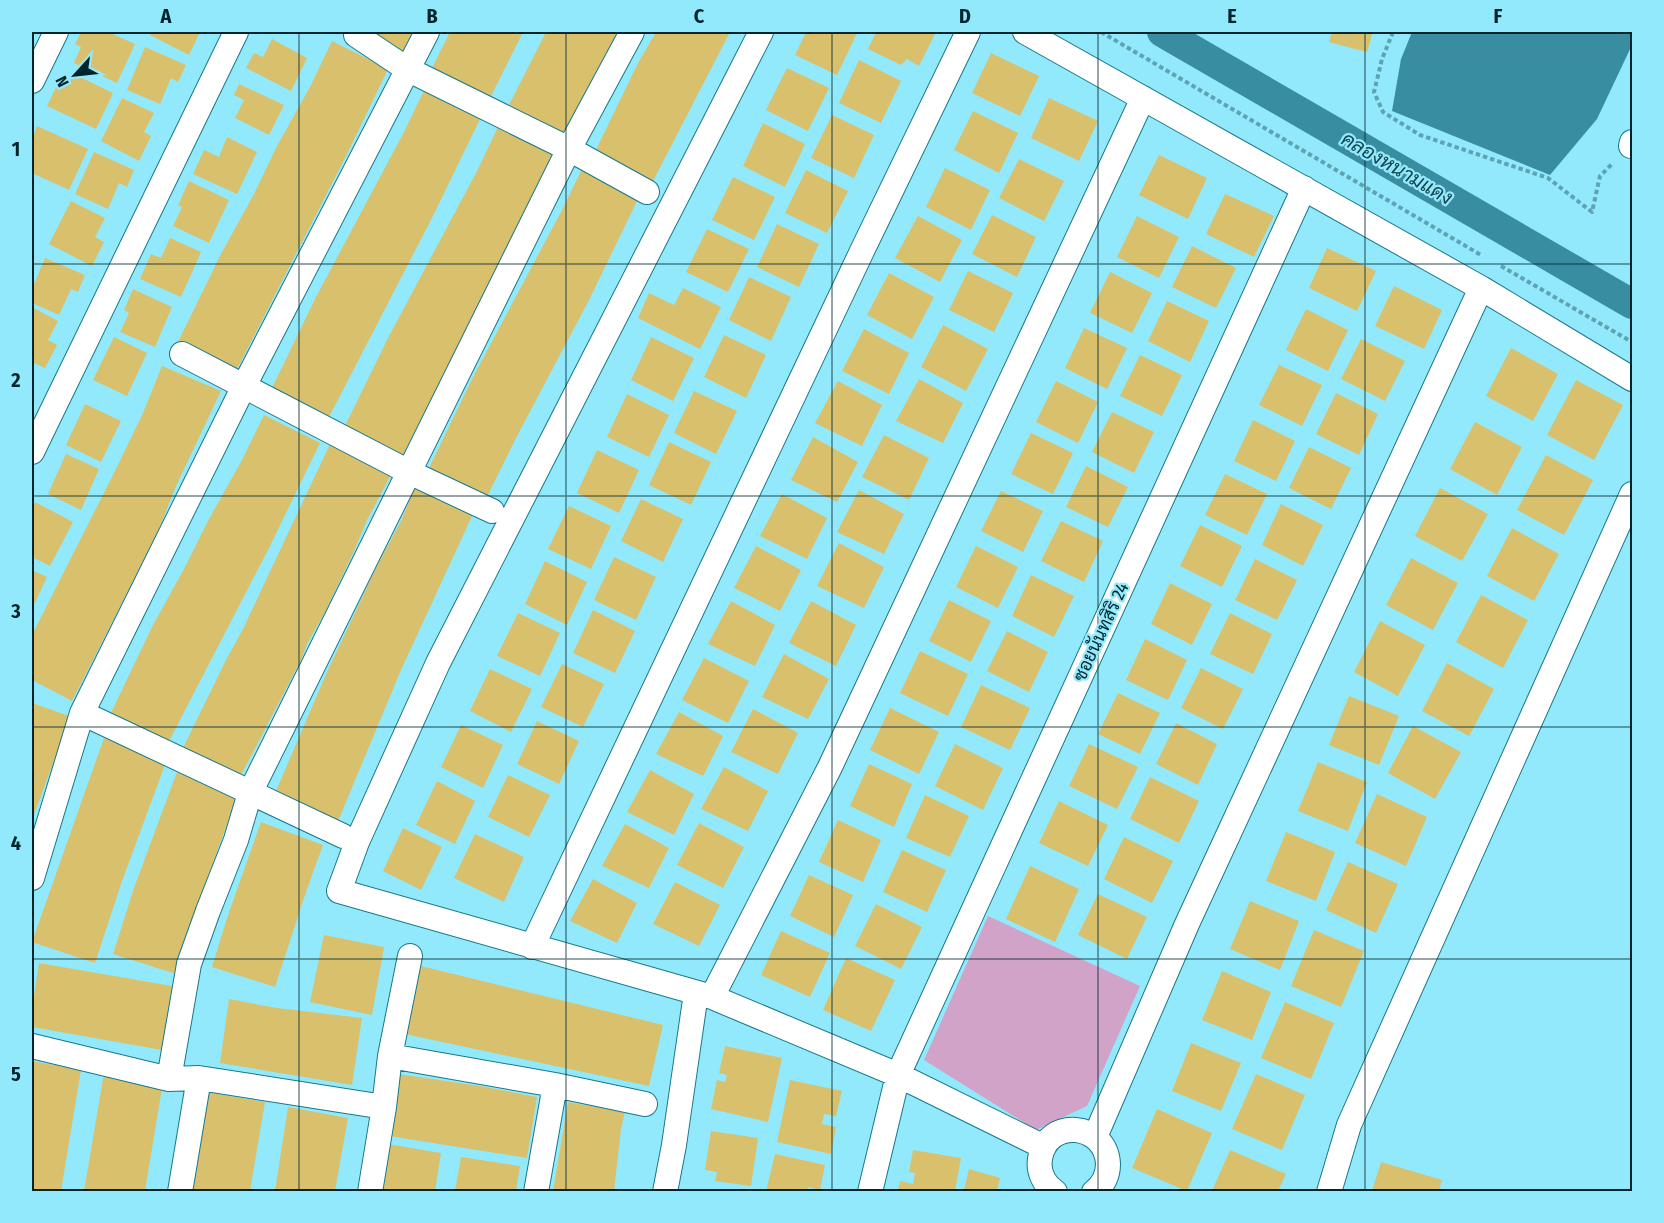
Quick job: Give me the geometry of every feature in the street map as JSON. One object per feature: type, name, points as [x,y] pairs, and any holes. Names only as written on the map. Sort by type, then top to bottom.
[{"type":"street","points":[[32,81],[56,32]]},
{"type":"street","points":[[32,452],[236,32]]},
{"type":"street","points":[[32,878],[82,713],[244,386],[427,32]]},
{"type":"street","points":[[169,1079],[189,964],[236,840],[250,793],[568,149],[632,32]]},
{"type":"street","points":[[761,32],[438,663],[357,842],[339,891],[704,995],[898,1075],[1044,1147]]},
{"type":"street","points":[[532,947],[968,32]]},
{"type":"street","points":[[1025,32],[1481,288],[1632,379]]},
{"type":"street","points":[[356,35],[407,69],[568,149],[647,192]]},
{"type":"street","points":[[665,1191],[704,995],[830,767],[1143,98]]},
{"type":"street","name":"ซอยนันทสิริ 24","points":[[870,1191],[898,1075],[1304,188]]},
{"type":"street","points":[[1095,1137],[1186,924],[1481,288]]},
{"type":"street","points":[[182,354],[409,472],[492,511]]},
{"type":"street","points":[[1329,1191],[1349,1125],[1632,494]]},
{"type":"street","points":[[82,713],[343,836]]},
{"type":"street","points":[[370,1191],[390,1056],[410,956]]},
{"type":"street","points":[[32,1046],[169,1079],[199,1078],[384,1107]]},
{"type":"street","points":[[390,1056],[555,1085],[645,1104]]},
{"type":"street","points":[[180,1191],[199,1078]]},
{"type":"street","points":[[536,1191],[555,1085]]},
{"type":"street","points":[[1055,1191],[1048,1187],[1043,1178],[1040,1167],[1041,1157],[1044,1147],[1052,1137],[1062,1131],[1073,1129],[1085,1131],[1103,1146],[1108,1157],[1108,1169],[1102,1189]]},
{"type":"path","points":[[1101,32],[1488,259]]},
{"type":"path","points":[[1393,32],[1382,59],[1374,92],[1383,112],[1420,135],[1548,178],[1592,212],[1600,176],[1632,144]]},
{"type":"path","points":[[1498,265],[1632,342]]},
{"type":"shaded area","points":[[988,916],[1140,986],[1087,1106],[1036,1130],[924,1060]]},
{"type":"water","points":[[1412,32],[1632,32],[1632,45],[1597,119],[1550,175],[1392,111],[1401,59]]},
{"type":"building","points":[[81,32],[108,32],[135,44],[117,83],[74,63],[81,47],[75,44]]},
{"type":"building","points":[[152,32],[200,32],[189,55],[150,35]]},
{"type":"building","points":[[359,32],[412,32],[402,53]]},
{"type":"building","points":[[450,32],[523,32],[489,100],[431,70]]},
{"type":"building","points":[[546,32],[620,32],[564,141],[506,111]]},
{"type":"building","points":[[656,32],[730,32],[651,185],[593,156],[638,63]]},
{"type":"building","points":[[806,32],[857,33],[837,75],[795,55]]},
{"type":"building","points":[[876,32],[936,32],[919,66],[907,59],[901,65],[868,49]]},
{"type":"building","points":[[1332,32],[1373,32],[1367,52],[1329,42]]},
{"type":"building","points":[[272,39],[307,58],[291,91],[246,68],[254,53],[263,57]]},
{"type":"building","points":[[332,41],[388,69],[235,373],[177,344],[222,252]]},
{"type":"building","points":[[145,47],[186,65],[178,82],[171,78],[160,104],[127,90]]},
{"type":"building","points":[[991,53],[1039,76],[1020,116],[972,93]]},
{"type":"building","points":[[859,60],[901,81],[881,123],[839,103]]},
{"type":"building","points":[[787,68],[829,88],[808,131],[766,110]]},
{"type":"building","points":[[72,73],[113,93],[96,129],[47,106],[59,81],[67,85]]},
{"type":"building","points":[[239,84],[284,105],[269,135],[235,118],[244,100],[234,95]]},
{"type":"building","points":[[426,86],[482,115],[431,220],[328,419],[271,390],[316,297]]},
{"type":"building","points":[[122,98],[154,113],[144,132],[151,136],[139,161],[101,141]]},
{"type":"building","points":[[1049,98],[1098,121],[1079,161],[1031,138]]},
{"type":"building","points":[[973,111],[1018,133],[999,173],[954,150]]},
{"type":"building","points":[[832,115],[874,135],[854,178],[811,158]]},
{"type":"building","points":[[763,123],[805,144],[785,187],[743,166]]},
{"type":"building","points":[[37,126],[88,149],[69,190],[32,173],[32,139]]},
{"type":"building","points":[[498,127],[555,155],[401,459],[343,430],[388,338]]},
{"type":"building","points":[[227,137],[257,152],[237,194],[193,174],[204,150],[219,157]]},
{"type":"building","points":[[94,152],[134,170],[127,187],[119,183],[108,209],[75,194]]},
{"type":"building","points":[[1159,155],[1207,178],[1188,219],[1139,195]]},
{"type":"building","points":[[1019,159],[1064,181],[1044,221],[999,198]]},
{"type":"building","points":[[583,167],[640,195],[589,300],[486,499],[428,470],[473,377]]},
{"type":"building","points":[[945,168],[990,190],[971,230],[926,207]]},
{"type":"building","points":[[806,170],[848,191],[827,233],[785,213]]},
{"type":"building","points":[[733,177],[775,197],[754,240],[712,220]]},
{"type":"building","points":[[189,181],[229,200],[209,243],[173,226],[182,207],[178,205]]},
{"type":"building","points":[[1225,194],[1274,216],[1254,257],[1206,234]]},
{"type":"building","points":[[71,201],[105,218],[95,237],[104,242],[92,266],[49,244]]},
{"type":"building","points":[[992,215],[1036,237],[1017,277],[972,254]]},
{"type":"building","points":[[918,216],[962,240],[940,282],[895,258]]},
{"type":"building","points":[[1137,216],[1179,237],[1159,278],[1117,257]]},
{"type":"building","points":[[777,224],[819,244],[799,287],[757,267]]},
{"type":"building","points":[[707,229],[749,249],[728,292],[686,272]]},
{"type":"building","points":[[170,238],[201,252],[181,297],[140,279],[151,254],[161,258]]},
{"type":"building","points":[[1192,246],[1236,268],[1216,308],[1172,287]]},
{"type":"building","points":[[1327,248],[1376,271],[1357,311],[1309,288]]},
{"type":"building","points":[[45,258],[85,275],[78,292],[71,289],[59,315],[32,303],[32,289]]},
{"type":"building","points":[[968,271],[1013,293],[994,332],[949,310]]},
{"type":"building","points":[[1110,272],[1152,293],[1132,333],[1090,313]]},
{"type":"building","points":[[889,273],[934,297],[912,339],[867,315]]},
{"type":"building","points":[[749,277],[791,297],[771,341],[729,320]]},
{"type":"building","points":[[1394,286],[1442,310],[1424,349],[1375,326]]},
{"type":"building","points":[[683,288],[721,307],[700,349],[638,318],[649,293],[674,305]]},
{"type":"building","points":[[133,289],[172,307],[155,347],[120,332],[129,313],[124,310]]},
{"type":"building","points":[[1167,301],[1209,321],[1190,362],[1148,341]]},
{"type":"building","points":[[32,307],[58,321],[48,340],[57,345],[45,368],[32,362]]},
{"type":"building","points":[[1306,309],[1348,330],[1328,371],[1286,350]]},
{"type":"building","points":[[943,325],[988,349],[966,391],[921,367]]},
{"type":"building","points":[[1084,328],[1127,348],[1107,389],[1065,368]]},
{"type":"building","points":[[864,329],[909,353],[889,394],[842,371]]},
{"type":"building","points":[[724,335],[766,355],[746,398],[704,377]]},
{"type":"building","points":[[114,337],[147,353],[127,396],[93,380]]},
{"type":"building","points":[[651,337],[694,358],[673,401],[631,380]]},
{"type":"building","points":[[1361,339],[1405,361],[1385,401],[1341,379]]},
{"type":"building","points":[[1511,348],[1558,374],[1533,421],[1486,396]]},
{"type":"building","points":[[1140,355],[1182,375],[1162,416],[1120,396]]},
{"type":"building","points":[[1279,365],[1322,385],[1302,426],[1259,405]]},
{"type":"building","points":[[162,366],[221,391],[176,486],[157,534],[72,701],[32,680],[32,635],[143,413]]},
{"type":"building","points":[[919,379],[963,403],[943,443],[896,421]]},
{"type":"building","points":[[1576,380],[1623,405],[1594,460],[1547,435]]},
{"type":"building","points":[[838,381],[882,405],[862,446],[815,423]]},
{"type":"building","points":[[1056,381],[1098,402],[1078,443],[1036,422]]},
{"type":"building","points":[[694,391],[737,411],[716,454],[674,433]]},
{"type":"building","points":[[1336,393],[1378,414],[1359,455],[1316,434]]},
{"type":"building","points":[[627,394],[669,415],[649,457],[607,437]]},
{"type":"building","points":[[85,404],[121,421],[101,462],[66,445]]},
{"type":"building","points":[[1112,412],[1154,432],[1134,473],[1092,452]]},
{"type":"building","points":[[264,415],[320,443],[269,548],[166,747],[109,717],[153,625]]},
{"type":"building","points":[[1253,420],[1295,441],[1276,481],[1234,461]]},
{"type":"building","points":[[1475,422],[1522,447],[1497,495],[1450,469]]},
{"type":"building","points":[[1031,433],[1073,453],[1053,494],[1011,474]]},
{"type":"building","points":[[884,435],[929,458],[909,500],[862,477]]},
{"type":"building","points":[[813,437],[858,462],[837,502],[791,480]]},
{"type":"building","points":[[669,442],[711,462],[691,505],[649,485]]},
{"type":"building","points":[[330,444],[391,475],[367,520],[301,660],[238,781],[181,752],[243,629]]},
{"type":"building","points":[[1309,447],[1351,468],[1331,509],[1289,488]]},
{"type":"building","points":[[597,450],[639,470],[619,513],[577,493]]},
{"type":"building","points":[[66,454],[99,469],[81,510],[48,494]]},
{"type":"building","points":[[1546,455],[1593,480],[1564,535],[1517,510]]},
{"type":"building","points":[[1086,466],[1128,487],[1108,527],[1066,507]]},
{"type":"building","points":[[1225,474],[1267,494],[1247,535],[1205,515]]},
{"type":"building","points":[[1440,488],[1488,514],[1462,561],[1415,536]]},
{"type":"building","points":[[414,489],[473,514],[401,670],[336,826],[273,798],[327,672],[401,521]]},
{"type":"building","points":[[859,490],[904,514],[884,554],[837,532]]},
{"type":"building","points":[[1001,491],[1043,511],[1023,552],[981,531]]},
{"type":"building","points":[[782,494],[827,518],[807,559],[760,536]]},
{"type":"building","points":[[641,499],[683,519],[663,562],[621,541]]},
{"type":"building","points":[[35,502],[73,522],[50,566],[32,557],[32,509]]},
{"type":"building","points":[[1281,504],[1323,525],[1303,566],[1262,545]]},
{"type":"building","points":[[569,506],[611,526],[591,569],[548,549]]},
{"type":"building","points":[[1061,521],[1103,541],[1084,582],[1041,561]]},
{"type":"building","points":[[1200,525],[1242,546],[1222,587],[1180,566]]},
{"type":"building","points":[[1512,528],[1559,554],[1534,601],[1487,576]]},
{"type":"building","points":[[839,543],[884,567],[864,608],[817,586]]},
{"type":"building","points":[[756,546],[801,570],[780,611],[734,588]]},
{"type":"building","points":[[976,546],[1018,567],[998,608],[956,587]]},
{"type":"building","points":[[614,557],[656,577],[636,620],[594,600]]},
{"type":"building","points":[[1411,558],[1458,583],[1433,630],[1386,605]]},
{"type":"building","points":[[1255,559],[1297,580],[1277,620],[1235,600]]},
{"type":"building","points":[[545,561],[587,582],[567,625],[525,604]]},
{"type":"building","points":[[32,570],[47,577],[32,609]]},
{"type":"building","points":[[1031,575],[1074,596],[1054,637],[1012,616]]},
{"type":"building","points":[[1170,583],[1212,604],[1192,645],[1151,624]]},
{"type":"building","points":[[1481,595],[1528,620],[1503,668],[1456,642]]},
{"type":"building","points":[[949,600],[991,621],[971,662],[929,641]]},
{"type":"building","points":[[731,601],[775,625],[755,666],[708,644]]},
{"type":"building","points":[[811,601],[856,625],[836,666],[789,643]]},
{"type":"building","points":[[593,610],[635,631],[615,673],[573,653]]},
{"type":"building","points":[[518,613],[560,633],[540,676],[497,656]]},
{"type":"building","points":[[1230,613],[1272,634],[1253,674],[1210,654]]},
{"type":"building","points":[[1380,621],[1425,645],[1398,696],[1354,672]]},
{"type":"building","points":[[1007,631],[1048,652],[1029,692],[987,671]]},
{"type":"building","points":[[1145,639],[1187,660],[1168,700],[1126,680]]},
{"type":"building","points":[[920,651],[968,674],[948,716],[900,693]]},
{"type":"building","points":[[784,654],[829,679],[808,719],[762,697]]},
{"type":"building","points":[[704,658],[749,681],[728,723],[682,700]]},
{"type":"building","points":[[1447,663],[1494,689],[1469,736],[1422,711]]},
{"type":"building","points":[[562,664],[604,684],[583,727],[541,707]]},
{"type":"building","points":[[1201,668],[1243,689],[1223,729],[1181,708]]},
{"type":"building","points":[[490,669],[532,689],[511,732],[470,711]]},
{"type":"building","points":[[981,685],[1030,708],[1010,750],[961,727]]},
{"type":"building","points":[[1118,693],[1160,713],[1140,754],[1098,734]]},
{"type":"building","points":[[1349,696],[1399,716],[1379,765],[1329,745]]},
{"type":"building","points":[[32,703],[69,716],[32,820]]},
{"type":"building","points":[[890,708],[939,732],[919,774],[870,750]]},
{"type":"building","points":[[753,709],[798,733],[778,774],[731,752]]},
{"type":"building","points":[[679,712],[723,736],[703,776],[656,754]]},
{"type":"building","points":[[537,721],[579,741],[559,784],[517,764]]},
{"type":"building","points":[[1176,723],[1217,744],[1198,785],[1156,764]]},
{"type":"building","points":[[461,725],[503,745],[483,788],[441,767]]},
{"type":"building","points":[[1413,726],[1461,752],[1435,799],[1388,773]]},
{"type":"building","points":[[104,738],[166,762],[95,963],[32,942]]},
{"type":"building","points":[[955,744],[1003,768],[983,810],[935,786]]},
{"type":"building","points":[[1089,744],[1138,767],[1117,809],[1069,786]]},
{"type":"building","points":[[1318,762],[1367,782],[1348,831],[1298,811]]},
{"type":"building","points":[[869,764],[912,784],[894,827],[850,806]]},
{"type":"building","points":[[724,767],[768,791],[748,831],[701,809]]},
{"type":"building","points":[[650,770],[694,794],[674,835],[627,812]]},
{"type":"building","points":[[177,772],[237,797],[176,974],[113,954],[134,888]]},
{"type":"building","points":[[508,775],[550,795],[529,837],[488,817]]},
{"type":"building","points":[[1150,777],[1199,801],[1179,843],[1130,819]]},
{"type":"building","points":[[437,781],[475,801],[455,844],[416,825]]},
{"type":"building","points":[[1377,794],[1427,817],[1406,866],[1355,843]]},
{"type":"building","points":[[925,795],[969,816],[950,857],[906,838]]},
{"type":"building","points":[[1059,801],[1108,825],[1088,866],[1039,843]]},
{"type":"building","points":[[838,820],[881,840],[863,882],[819,862]]},
{"type":"building","points":[[261,822],[323,845],[275,987],[212,967]]},
{"type":"building","points":[[699,823],[744,847],[723,888],[677,865]]},
{"type":"building","points":[[625,824],[669,848],[649,888],[602,866]]},
{"type":"building","points":[[403,828],[442,847],[421,890],[383,871]]},
{"type":"building","points":[[1286,832],[1335,852],[1316,901],[1266,881]]},
{"type":"building","points":[[475,834],[524,857],[504,902],[454,878]]},
{"type":"building","points":[[1124,837],[1173,861],[1152,903],[1104,879]]},
{"type":"building","points":[[902,850],[946,870],[927,912],[883,892]]},
{"type":"building","points":[[1348,862],[1398,884],[1376,933],[1326,910]]},
{"type":"building","points":[[1030,866],[1079,889],[1055,942],[1006,919]]},
{"type":"building","points":[[809,875],[853,895],[834,937],[790,916]]},
{"type":"building","points":[[593,879],[637,903],[617,943],[570,921]]},
{"type":"building","points":[[675,882],[720,905],[699,946],[653,924]]},
{"type":"building","points":[[1098,894],[1147,917],[1127,959],[1078,935]]},
{"type":"building","points":[[1250,901],[1299,921],[1280,970],[1230,949]]},
{"type":"building","points":[[876,904],[922,927],[901,969],[855,946]]},
{"type":"building","points":[[1314,930],[1364,951],[1341,1007],[1291,986]]},
{"type":"building","points":[[781,931],[830,953],[810,997],[761,975]]},
{"type":"building","points":[[324,935],[384,947],[372,1015],[310,1002]]},
{"type":"building","points":[[846,958],[895,980],[871,1031],[823,1010]]},
{"type":"building","points":[[39,963],[172,986],[162,1050],[32,1027],[32,1009]]},
{"type":"building","points":[[417,965],[663,1025],[649,1086],[400,1033]]},
{"type":"building","points":[[1222,971],[1271,992],[1252,1040],[1202,1020]]},
{"type":"building","points":[[229,999],[277,1008],[362,1018],[352,1085],[220,1063]]},
{"type":"building","points":[[1285,1002],[1334,1023],[1311,1079],[1261,1058]]},
{"type":"building","points":[[1191,1043],[1241,1063],[1221,1111],[1172,1091]]},
{"type":"building","points":[[725,1046],[782,1058],[768,1122],[711,1109],[717,1080],[725,1082],[727,1075],[719,1073]]},
{"type":"building","points":[[32,1061],[81,1070],[61,1191],[32,1191]]},
{"type":"building","points":[[104,1073],[163,1082],[145,1191],[84,1191]]},
{"type":"building","points":[[398,1074],[537,1097],[527,1158],[389,1136]]},
{"type":"building","points":[[1256,1074],[1305,1095],[1282,1150],[1232,1129]]},
{"type":"building","points":[[790,1080],[842,1091],[836,1116],[824,1114],[822,1124],[836,1127],[831,1154],[777,1142]]},
{"type":"building","points":[[205,1092],[265,1102],[250,1191],[189,1191]]},
{"type":"building","points":[[568,1102],[625,1112],[614,1191],[553,1191]]},
{"type":"building","points":[[288,1107],[348,1118],[335,1191],[275,1191]]},
{"type":"building","points":[[1157,1109],[1212,1133],[1187,1191],[1132,1168]]},
{"type":"building","points":[[711,1131],[758,1138],[751,1186],[715,1181],[717,1172],[705,1170]]},
{"type":"building","points":[[382,1143],[441,1153],[435,1191],[375,1191]]},
{"type":"building","points":[[913,1150],[961,1158],[955,1191],[898,1191],[900,1181],[913,1184],[915,1173],[909,1172]]},
{"type":"building","points":[[1230,1150],[1286,1174],[1278,1191],[1212,1191]]},
{"type":"building","points":[[775,1154],[825,1165],[820,1190],[808,1187],[807,1191],[766,1191]]},
{"type":"building","points":[[461,1157],[520,1166],[516,1191],[455,1191]]},
{"type":"building","points":[[1381,1162],[1442,1180],[1439,1191],[1372,1191]]},
{"type":"building","points":[[969,1169],[1000,1178],[997,1191],[964,1190]]},
{"type":"waterway","name":"คลองหนามแดง","points":[[1162,32],[1632,304]]}]
